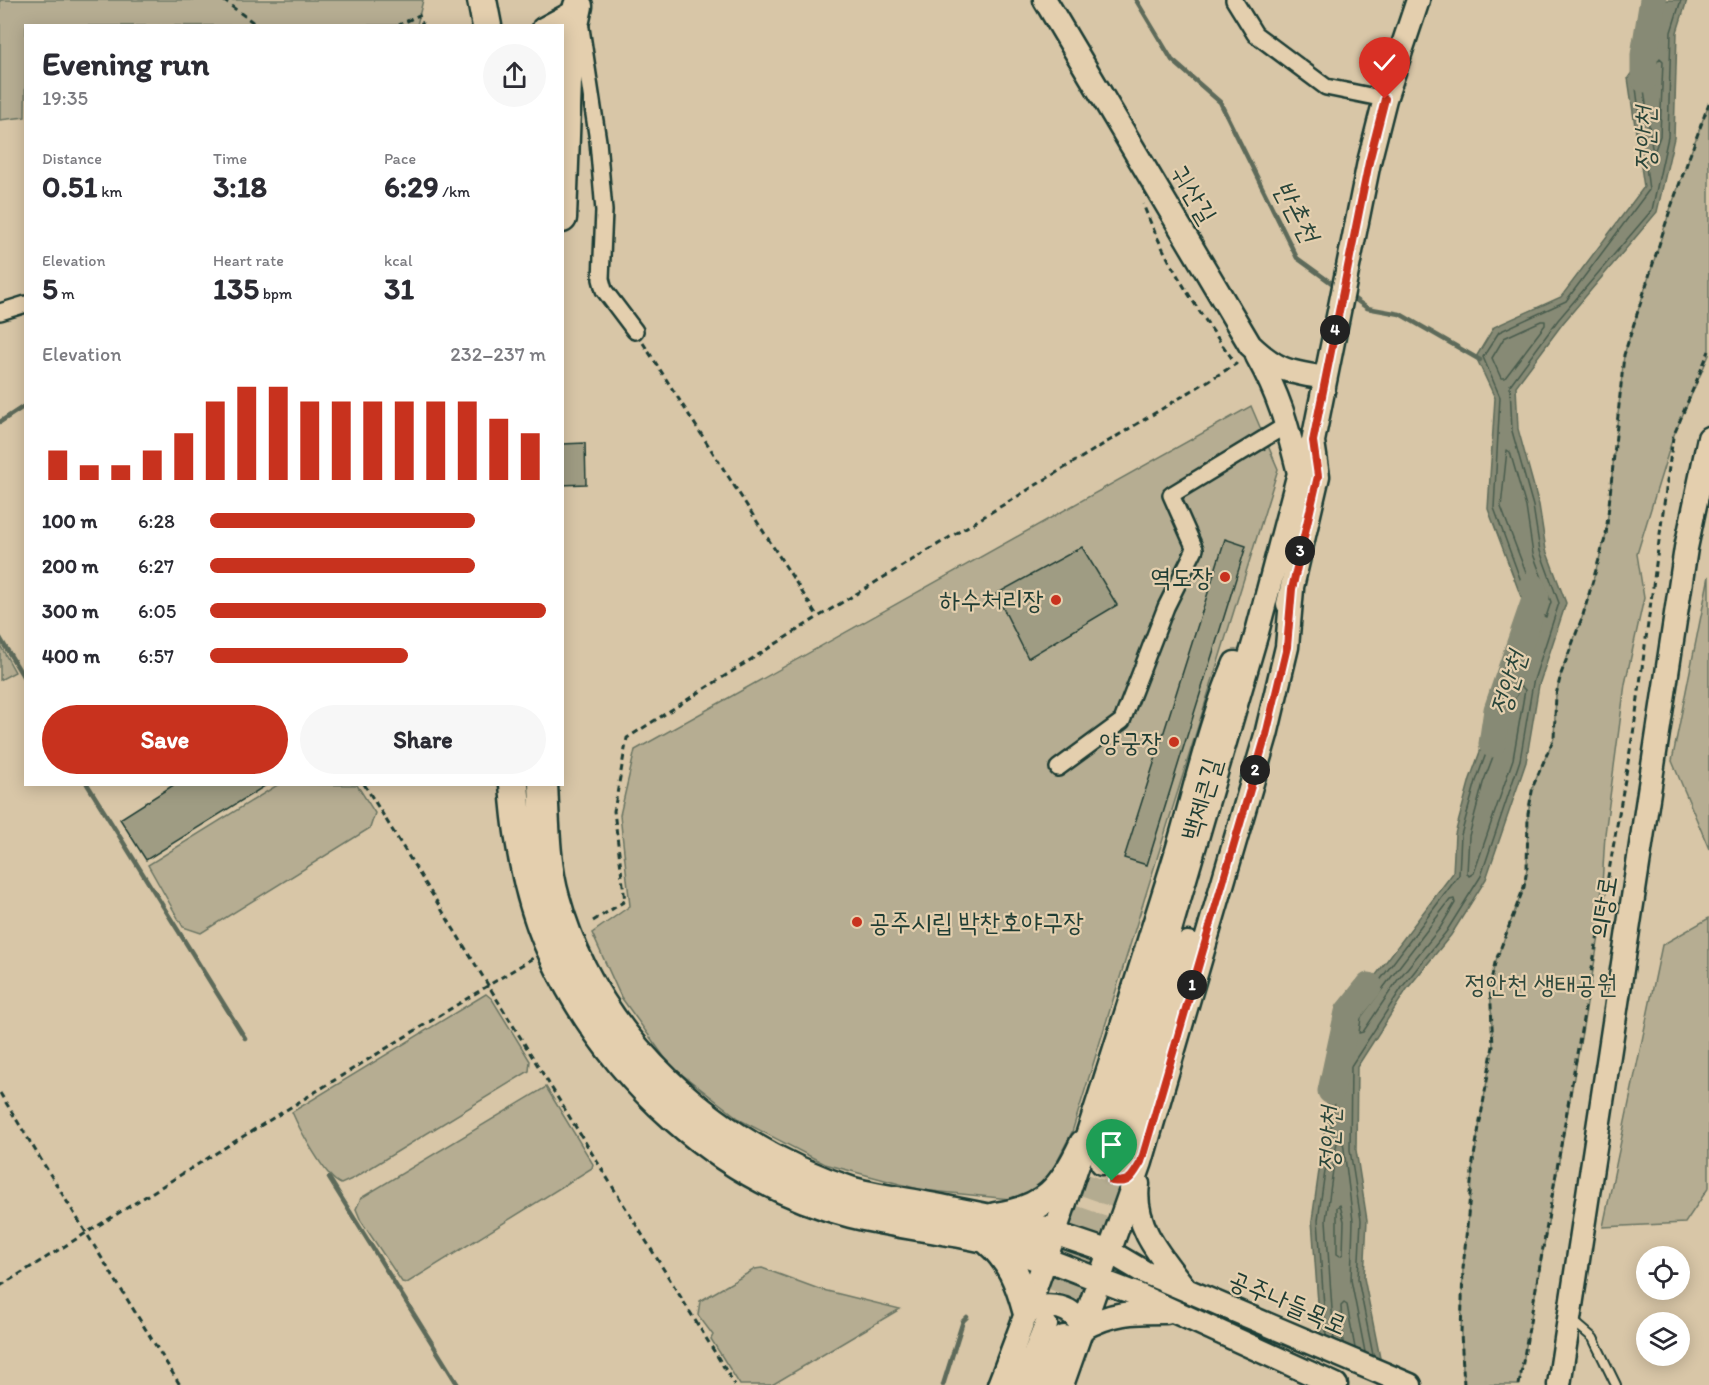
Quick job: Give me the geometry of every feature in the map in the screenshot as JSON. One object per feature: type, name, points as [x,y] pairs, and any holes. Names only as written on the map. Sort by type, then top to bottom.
[{"type":"highway","points":[[466,0],[470,24]]},
{"type":"highway","points":[[482,0],[487,24]]},
{"type":"highway","points":[[564,163],[568,53],[578,3]]},
{"type":"highway","points":[[509,786],[534,903],[553,955],[587,1016],[611,1052],[642,1089],[695,1134],[739,1164],[786,1190],[850,1212],[988,1228],[1052,1196],[1070,1175],[1112,1160]]},
{"type":"highway","points":[[514,786],[517,826]]},
{"type":"highway","points":[[545,786],[546,825],[554,896],[572,947],[598,996],[628,1040],[657,1074],[707,1118],[750,1146],[795,1171],[855,1192],[1049,1246]]},
{"type":"highway","points":[[988,1228],[1016,1275],[1055,1324]]},
{"type":"main road","name":"귀산길","points":[[1045,0],[1250,345],[1265,360],[1286,372],[1325,378]]},
{"type":"main road","points":[[1385,99],[1418,0]]},
{"type":"main road","name":"백제큰길","points":[[1112,1160],[1179,844],[1222,694],[1267,587],[1299,473],[1313,441],[1369,162],[1385,99]]},
{"type":"main road","points":[[1250,345],[1268,376],[1288,424],[1299,473]]},
{"type":"main road","name":"의당로","points":[[1559,1385],[1686,548],[1709,438]]},
{"type":"main road","name":"백제큰길","points":[[1112,1160],[1278,645],[1318,476],[1313,441]]},
{"type":"main road","points":[[1062,1385],[1049,1246],[1112,1160]]},
{"type":"main road","points":[[1112,1160],[1135,1202],[1153,1247],[1185,1288]]},
{"type":"main road","points":[[999,1385],[1055,1324],[1100,1280],[1110,1252],[1112,1160]]},
{"type":"main road","points":[[1049,1246],[1133,1303],[1171,1312],[1336,1385]]},
{"type":"main road","name":"공주나들목로","points":[[1049,1246],[1110,1252],[1144,1272],[1410,1385]]},
{"type":"main road","points":[[1055,1324],[1103,1317],[1133,1303]]},
{"type":"main road","points":[[1022,1385],[1055,1324]]},
{"type":"main road","points":[[1044,1385],[1055,1324]]},
{"type":"street","points":[[1234,0],[1255,34],[1326,87],[1385,99]]},
{"type":"street","points":[[544,24],[578,3],[598,141],[604,211],[601,279],[604,290],[635,331]]},
{"type":"street","points":[[0,312],[24,305]]},
{"type":"street","points":[[1058,768],[1122,721],[1166,607],[1195,549],[1171,495],[1288,424]]},
{"type":"lane","points":[[1569,1317],[1593,1338],[1616,1385]]},
{"type":"path","points":[[223,0],[255,24]]},
{"type":"path","points":[[401,24],[419,15],[422,24]]},
{"type":"path","points":[[1464,1385],[1461,1334],[1463,1269],[1475,1153],[1493,1046],[1490,985],[1495,963],[1524,887],[1531,795],[1554,738],[1556,695],[1561,674],[1583,615],[1606,535],[1624,355],[1671,207],[1709,103]]},
{"type":"path","points":[[593,921],[625,901],[614,811],[627,738],[818,617],[1236,364],[1200,313],[1175,271],[1152,229],[1142,201]]},
{"type":"path","points":[[635,331],[818,617]]},
{"type":"path","points":[[1519,1385],[1634,728],[1673,436],[1709,351]]},
{"type":"path","points":[[365,786],[735,1385]]},
{"type":"path","points":[[0,1286],[533,958]]},
{"type":"path","points":[[0,1093],[180,1385]]},
{"type":"green space","points":[[0,0],[423,0],[417,24],[24,24],[24,117],[0,120]]},
{"type":"green space","name":"정안천 생태공원","points":[[1709,103],[1709,355],[1673,437],[1637,554],[1644,598],[1625,684],[1605,834],[1599,937],[1519,1385],[1464,1385],[1461,1333],[1463,1269],[1473,1162],[1493,1046],[1490,985],[1495,963],[1524,887],[1527,868],[1528,814],[1533,786],[1554,738],[1556,695],[1561,674],[1583,615],[1606,535],[1624,355],[1671,207]]},
{"type":"green space","points":[[1251,406],[1278,469],[1072,1132],[1044,1186],[1010,1199],[922,1190],[825,1164],[742,1121],[670,1065],[621,997],[592,933],[630,906],[620,815],[635,750]]},
{"type":"green space","points":[[1709,576],[1709,849],[1672,761]]},
{"type":"green space","points":[[0,645],[15,672],[0,680]]},
{"type":"green space","points":[[276,786],[358,786],[375,813],[370,828],[201,933],[183,927],[148,865]]},
{"type":"green space","points":[[1709,918],[1709,1187],[1685,1223],[1603,1227],[1662,945]]},
{"type":"green space","points":[[486,994],[492,999],[530,1061],[529,1071],[354,1178],[341,1184],[335,1180],[314,1152],[292,1112]]},
{"type":"green space","points":[[546,1087],[593,1164],[592,1168],[407,1283],[402,1282],[361,1221],[356,1209],[361,1198]]},
{"type":"green space","points":[[762,1268],[819,1289],[900,1309],[772,1385],[740,1385],[711,1339],[713,1335],[698,1315],[700,1301],[755,1269]]},
{"type":"water","points":[[1653,0],[1687,0],[1677,32],[1674,138],[1657,212],[1563,323],[1516,386],[1518,429],[1539,505],[1546,550],[1566,603],[1539,685],[1526,762],[1486,879],[1451,935],[1407,989],[1357,1067],[1356,1150],[1367,1220],[1364,1278],[1380,1358],[1377,1385],[1321,1344],[1312,1220],[1331,1087],[1348,1012],[1453,873],[1455,834],[1470,779],[1529,618],[1488,509],[1495,398],[1476,357],[1494,327],[1561,297],[1644,187],[1628,78],[1644,55]]},
{"type":"pier","points":[[1317,1331],[1383,1359],[1380,1385],[1319,1385]]},
{"type":"building","points":[[585,443],[586,484],[564,485],[564,444]]},
{"type":"building","name":"양궁장","points":[[1225,539],[1246,546],[1147,865],[1124,858]]},
{"type":"building","name":"하수처리장","points":[[1082,547],[1117,605],[1028,658],[996,594]]},
{"type":"building","points":[[172,786],[265,786],[146,860],[120,819]]},
{"type":"waterway","name":"반촌천","points":[[1136,0],[1172,60],[1220,102],[1297,258],[1337,287]]},
{"type":"waterway","name":"정안천","points":[[1644,79],[1644,55],[1653,0]]},
{"type":"waterway","name":"반촌천","points":[[1349,295],[1367,308],[1400,314],[1480,360]]},
{"type":"waterway","points":[[0,422],[24,406]]},
{"type":"waterway","name":"정안천","points":[[1492,744],[1497,710],[1536,597],[1532,586]]},
{"type":"waterway","points":[[0,638],[24,678]]},
{"type":"waterway","points":[[88,786],[245,1038]]},
{"type":"waterway","name":"정안천","points":[[1331,1091],[1348,1012],[1369,986]]},
{"type":"waterway","points":[[329,1178],[458,1385]]},
{"type":"waterway","points":[[943,1385],[963,1321],[967,1317]]},
{"type":"tunnel","points":[[1046,1323],[1102,1163]]},
{"type":"tunnel","points":[[1067,1331],[1120,1170]]},
{"type":"place","name":"역도장","points":[[1225,577]]},
{"type":"place","name":"하수처리장","points":[[1056,600]]},
{"type":"place","name":"양궁장","points":[[1174,742]]},
{"type":"place","name":"공주시립 박찬호야구장","points":[[857,922]]},
{"type":"route","points":[[1112,1181],[1124,1183],[1130,1180],[1141,1162],[1228,857],[1266,735],[1287,647],[1292,589],[1318,476],[1313,441],[1369,162],[1385,99]]}]
